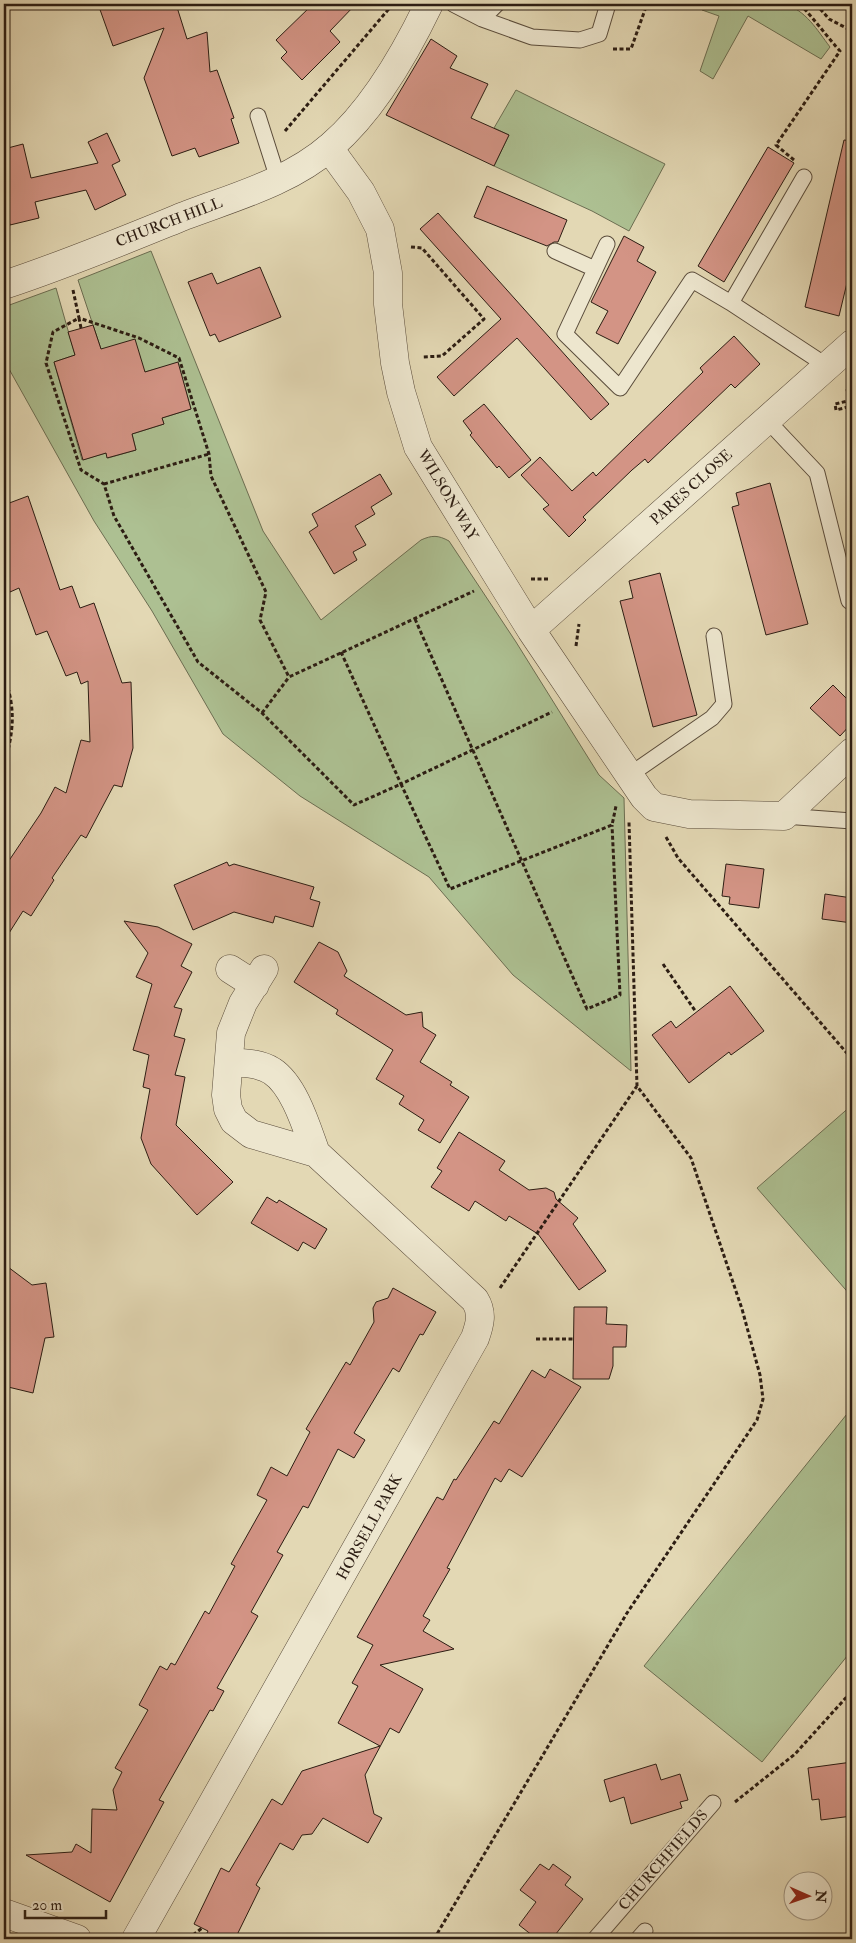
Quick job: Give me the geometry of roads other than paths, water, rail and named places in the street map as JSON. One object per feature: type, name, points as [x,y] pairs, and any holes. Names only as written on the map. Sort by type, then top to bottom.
[{"type":"street","name":"CHURCH HILL","points":[[4,285],[278,179],[303,167],[342,136],[375,95],[409,42],[429,4]]},
{"type":"street","name":"WILSON WAY","points":[[329,148],[362,192],[380,228],[388,273],[388,304],[395,362],[401,392],[418,447],[530,630],[639,800]]},
{"type":"street","name":"PARES CLOSE","points":[[530,630],[852,344]]},
{"type":"street","points":[[639,800],[689,814],[784,816],[852,752]]},
{"type":"street","points":[[230,969],[259,977],[236,1017],[232,1033],[226,1096],[228,1109],[241,1128],[251,1134],[316,1153]]},
{"type":"street","points":[[230,1062],[253,1064],[272,1071],[282,1082],[301,1114],[316,1153]]},
{"type":"street","name":"HORSELL PARK","points":[[136,1939],[475,1338],[481,1318],[480,1307],[475,1300],[316,1153]]},
{"type":"street","points":[[4,1913],[78,1939]]},
{"type":"lane","points":[[453,4],[482,19],[532,37],[580,40],[599,34],[608,4]]},
{"type":"lane","points":[[482,19],[498,4]]},
{"type":"lane","points":[[258,116],[278,179]]},
{"type":"lane","points":[[731,303],[801,171]]},
{"type":"lane","points":[[607,244],[565,334],[620,388],[692,280],[731,303],[827,366]]},
{"type":"lane","points":[[555,251],[595,269]]},
{"type":"lane","points":[[767,420],[817,472],[849,602]]},
{"type":"lane","points":[[639,800],[724,704],[714,636]]},
{"type":"lane","points":[[784,816],[852,821]]},
{"type":"lane","name":"CHURCHFIELDS","points":[[594,1939],[713,1803]]}]
